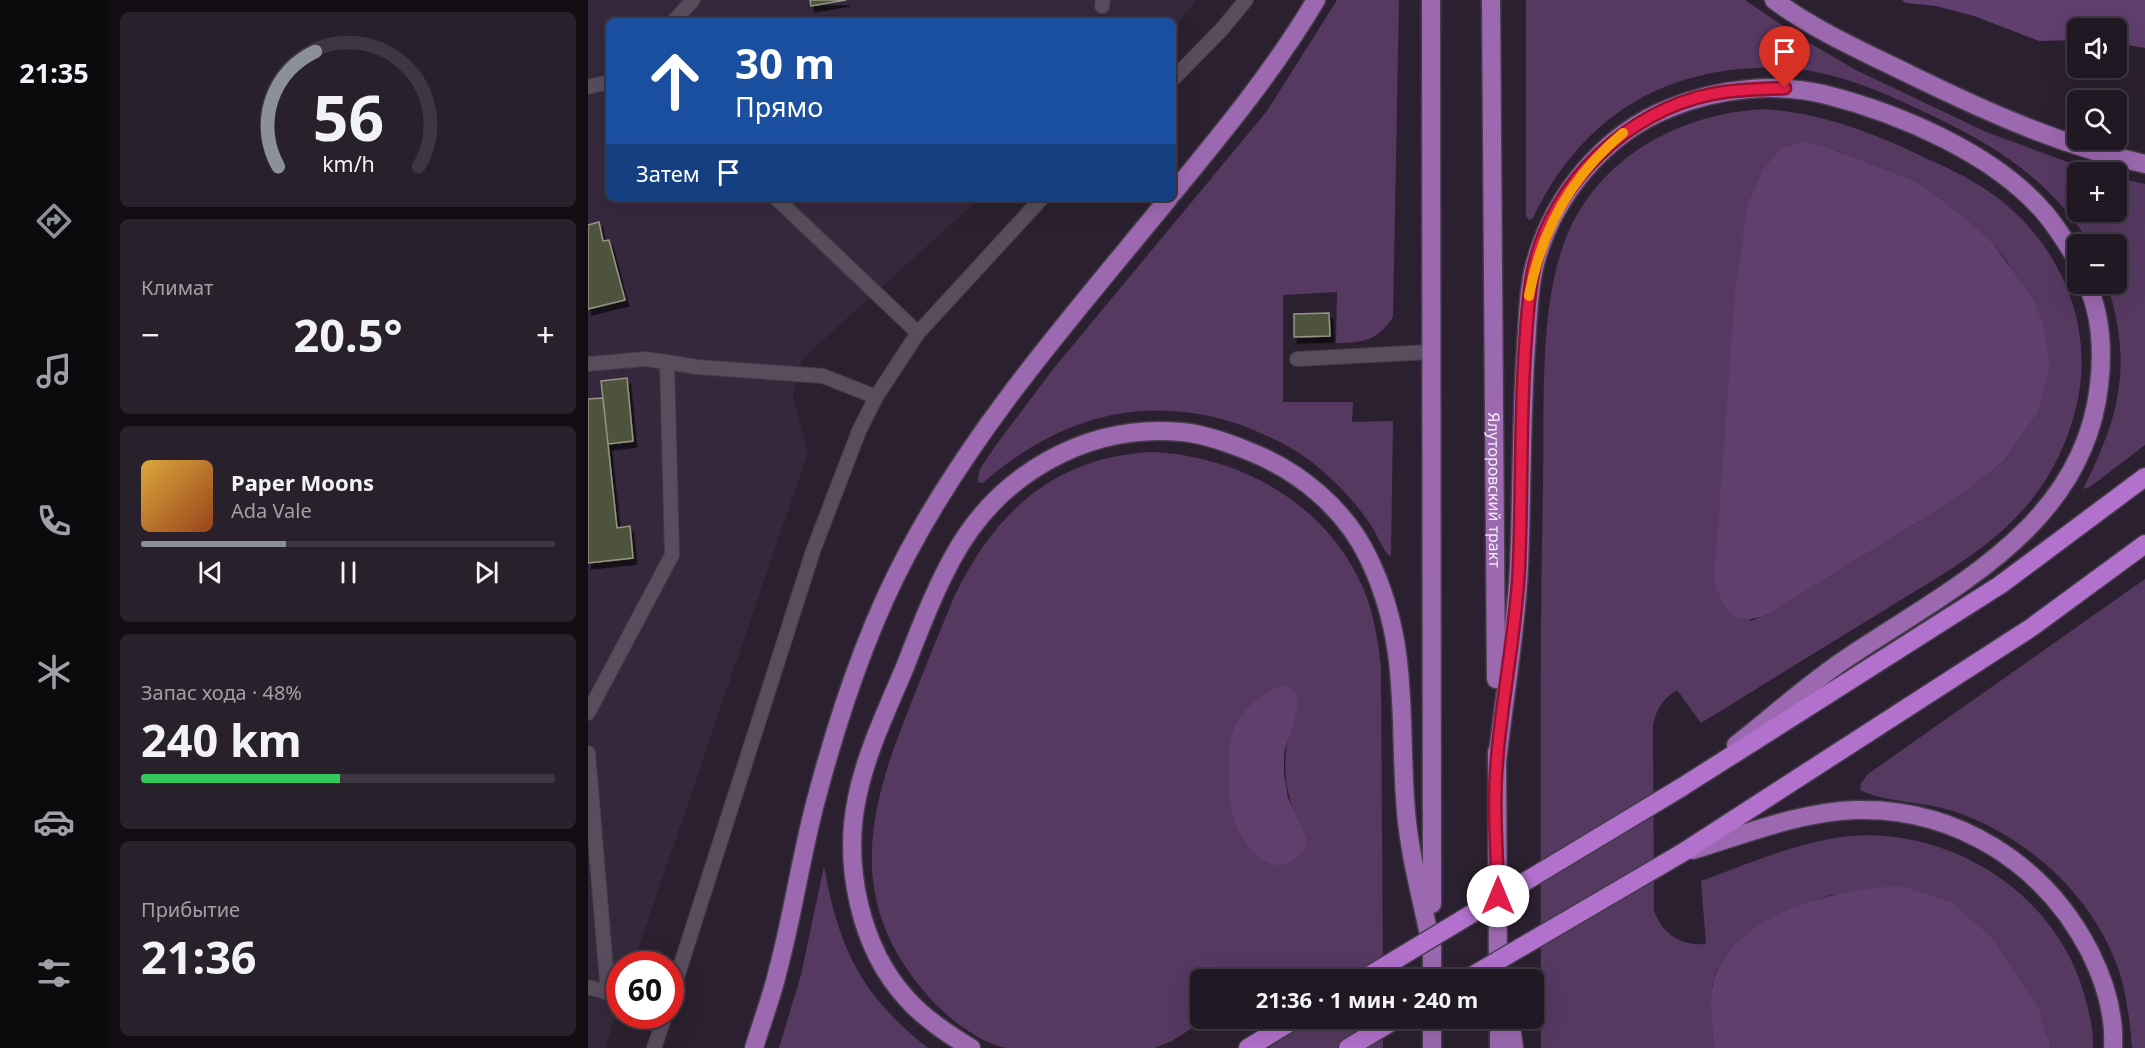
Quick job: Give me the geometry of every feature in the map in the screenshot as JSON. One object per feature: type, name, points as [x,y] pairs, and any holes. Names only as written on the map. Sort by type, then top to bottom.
[{"type":"highway","points":[[1383,969],[1432,943],[2000,585],[2145,477]]},
{"type":"highway","points":[[1484,969],[1682,853],[2022,633],[2145,544]]},
{"type":"highway","points":[[1248,1048],[1279,1029]]},
{"type":"highway","points":[[1348,1048],[1380,1029]]},
{"type":"main road","points":[[1176,189],[1247,102],[1296,34],[1316,0]]},
{"type":"main road","points":[[1431,0],[1432,969]]},
{"type":"main road","name":"Ялуторовский тракт","points":[[1491,0],[1498,969]]},
{"type":"main road","points":[[1774,0],[1839,41],[1979,108],[2072,146],[2145,164]]},
{"type":"main road","points":[[1497,762],[1518,570],[1524,375],[1529,296],[1534,266],[1560,205],[1581,175],[1607,147],[1630,128],[1656,113],[1712,94],[1785,88],[1815,92],[1877,110],[1922,129],[1995,169],[2044,212],[2067,246]]},
{"type":"main road","points":[[754,1048],[778,970],[816,801],[844,708],[882,609],[906,556],[969,449],[1073,315],[1167,201]]},
{"type":"main road","points":[[1682,787],[1845,660],[1962,584],[2007,550],[2037,519],[2081,455],[2093,422],[2102,362],[2099,328],[2090,294]]},
{"type":"main road","points":[[970,1048],[935,1025],[906,998],[889,975],[870,940],[858,898],[852,863],[856,801],[866,763],[931,604],[952,558],[978,520],[1011,486],[1042,462],[1077,446],[1111,436],[1142,432],[1184,432],[1239,447],[1291,473],[1324,498],[1351,526],[1369,558],[1396,634],[1402,693],[1406,815],[1432,943]]},
{"type":"main road","points":[[1682,853],[1808,816],[1855,810],[1910,814],[1936,820],[1968,832],[2029,871],[2057,900],[2079,932],[2098,968],[2109,1001],[2114,1048]]},
{"type":"main road","points":[[1498,941],[1502,969]]},
{"type":"main road","points":[[1432,1029],[1432,1048]]},
{"type":"main road","points":[[1499,1029],[1499,1048]]},
{"type":"main road","points":[[1512,1029],[1515,1048]]},
{"type":"lane","points":[[677,18],[693,0]]},
{"type":"lane","points":[[1176,76],[1222,29],[1246,0]]},
{"type":"lane","points":[[588,86],[606,82]]},
{"type":"lane","points":[[780,201],[918,333]]},
{"type":"lane","points":[[684,955],[813,550],[859,431],[876,397],[918,333],[1039,201]]},
{"type":"lane","points":[[1297,359],[1430,351]]},
{"type":"lane","points":[[588,364],[645,359],[697,368],[823,376],[876,397]]},
{"type":"lane","points":[[588,712],[672,555],[667,362]]},
{"type":"lane","points":[[588,753],[609,951]]},
{"type":"lane","points":[[588,987],[606,992]]},
{"type":"lane","points":[[654,1048],[661,1029]]},
{"type":"shaded area","points":[[588,0],[1196,0],[1176,26],[1176,18],[606,18],[606,201],[977,201],[802,359],[793,397],[808,452],[637,951],[606,951],[606,1029],[611,1029],[605,1048],[588,1048]]},
{"type":"shaded area","points":[[1337,0],[1399,0],[1393,317],[1381,331],[1369,339],[1336,343],[1337,292],[1283,295],[1283,402],[1353,402],[1352,422],[1393,421],[1391,557],[1351,499],[1308,459],[1276,440],[1253,430],[1205,415],[1171,411],[1137,411],[1104,417],[1072,427],[1041,441],[983,483],[977,482],[980,469],[996,445],[1054,368],[1267,111]]},
{"type":"shaded area","points":[[1526,0],[1745,0],[1801,38],[1856,70],[1986,132],[2068,162],[2067,212],[2041,185],[2002,154],[1935,117],[1892,97],[1832,75],[1816,72],[1773,68],[1730,70],[1696,76],[1666,87],[1637,100],[1612,117],[1588,138],[1568,162],[1549,188],[1533,218],[1529,220],[1526,216]]},
{"type":"shaded area","points":[[1902,0],[2145,0],[2145,48],[2127,45],[2127,18],[2067,18],[2067,40],[2039,41],[1974,16],[1936,6],[1906,3]]},
{"type":"shaded area","points":[[1765,109],[1805,114],[1843,124],[1899,146],[1971,180],[1988,191],[2013,210],[2034,233],[2052,258],[2066,286],[2076,315],[2081,346],[2081,377],[2072,422],[2062,450],[2048,476],[2031,501],[2007,527],[1975,553],[1701,723],[1677,690],[1668,696],[1659,708],[1653,724],[1654,911],[1662,926],[1680,941],[1706,944],[1701,881],[1774,854],[1831,839],[1850,836],[1888,836],[1925,843],[1960,855],[1993,873],[2023,896],[2048,923],[2069,955],[2083,990],[2092,1026],[2093,1048],[2051,1048],[2040,1011],[1834,894],[1767,921],[1738,942],[1726,955],[1717,970],[1712,989],[1714,1048],[1541,1048],[1541,1029],[1544,1029],[1544,969],[1541,969],[1541,697],[1544,393],[1551,295],[1557,265],[1566,238],[1581,209],[1599,184],[1621,162],[1646,144],[1703,119],[1734,112]],"holes":[[[1804,141],[1827,147],[1918,182],[1965,217],[1992,242],[2009,264],[2037,414],[2004,461],[1957,498],[1769,614],[1750,621]]]},
{"type":"shaded area","points":[[1804,141],[1827,147],[1918,182],[1965,217],[1992,242],[2034,301],[2044,328],[2050,367],[2037,414],[2004,461],[1957,498],[1769,614],[1757,618],[1739,618],[1733,615],[1722,602],[1714,581],[1735,292],[1748,204],[1763,170],[1780,149]]},
{"type":"shaded area","points":[[2127,180],[2145,184],[2145,445],[2090,487],[2083,489],[2106,437],[2119,389],[2121,365],[2119,340],[2110,294],[2127,294],[2127,234],[2083,234],[2075,222],[2127,222]]},
{"type":"shaded area","points":[[1152,452],[1218,463],[1249,475],[1278,491],[1305,510],[1328,533],[1348,560],[1364,590],[1370,608],[1381,667],[1383,969],[1190,969],[1191,1029],[1172,1041],[1155,1048],[1005,1048],[980,1038],[946,1014],[918,984],[895,950],[881,916],[873,882],[872,848],[876,813],[884,778],[896,743],[954,597],[970,567],[988,539],[1032,494],[1057,478],[1085,465],[1117,456]],"holes":[[[1290,730],[1285,758],[1290,798],[1306,837],[1232,735]]]},
{"type":"shaded area","points":[[2145,579],[2145,1048],[2132,1048],[2124,990],[2108,944],[2093,918],[2075,894],[2054,872],[2007,836],[1980,822],[1942,808],[1880,797],[1860,790],[1861,783],[1868,774]]},
{"type":"shaded area","points":[[1283,685],[1295,691],[1299,704],[1284,753],[1284,774],[1288,798],[1306,837],[1306,848],[1294,860],[1281,865],[1271,864],[1261,859],[1252,851],[1238,830],[1231,809],[1229,793],[1229,750],[1232,734],[1240,717],[1252,703]]},
{"type":"shaded area","points":[[824,866],[837,922],[857,968],[886,1009],[928,1048],[779,1048],[801,975]]},
{"type":"shaded area","points":[[1901,886],[1951,902],[1991,937],[2040,1011],[2051,1048],[1714,1048],[1711,1009],[1714,980],[1730,950],[1749,932],[1797,906],[1851,892]]},
{"type":"shaded area","points":[[1269,1029],[1383,1029],[1383,1048],[1270,1048]]},
{"type":"building","points":[[810,0],[846,0],[811,6]]},
{"type":"building","points":[[599,222],[603,241],[609,240],[625,300],[588,309],[588,225]]},
{"type":"building","points":[[1329,313],[1330,336],[1294,337],[1294,314]]},
{"type":"building","points":[[627,378],[633,441],[608,444],[601,381]]},
{"type":"building","points":[[603,398],[617,528],[630,526],[633,558],[588,563],[588,399]]},
{"type":"slow traffic","points":[[1529,296],[1534,266],[1560,205],[1581,175],[1623,133]]},
{"type":"route","points":[[1498,896],[1497,762],[1518,570],[1524,375],[1529,296],[1534,266],[1560,205],[1581,175],[1607,147],[1630,128],[1656,113],[1712,94],[1748,89],[1785,88]]}]
